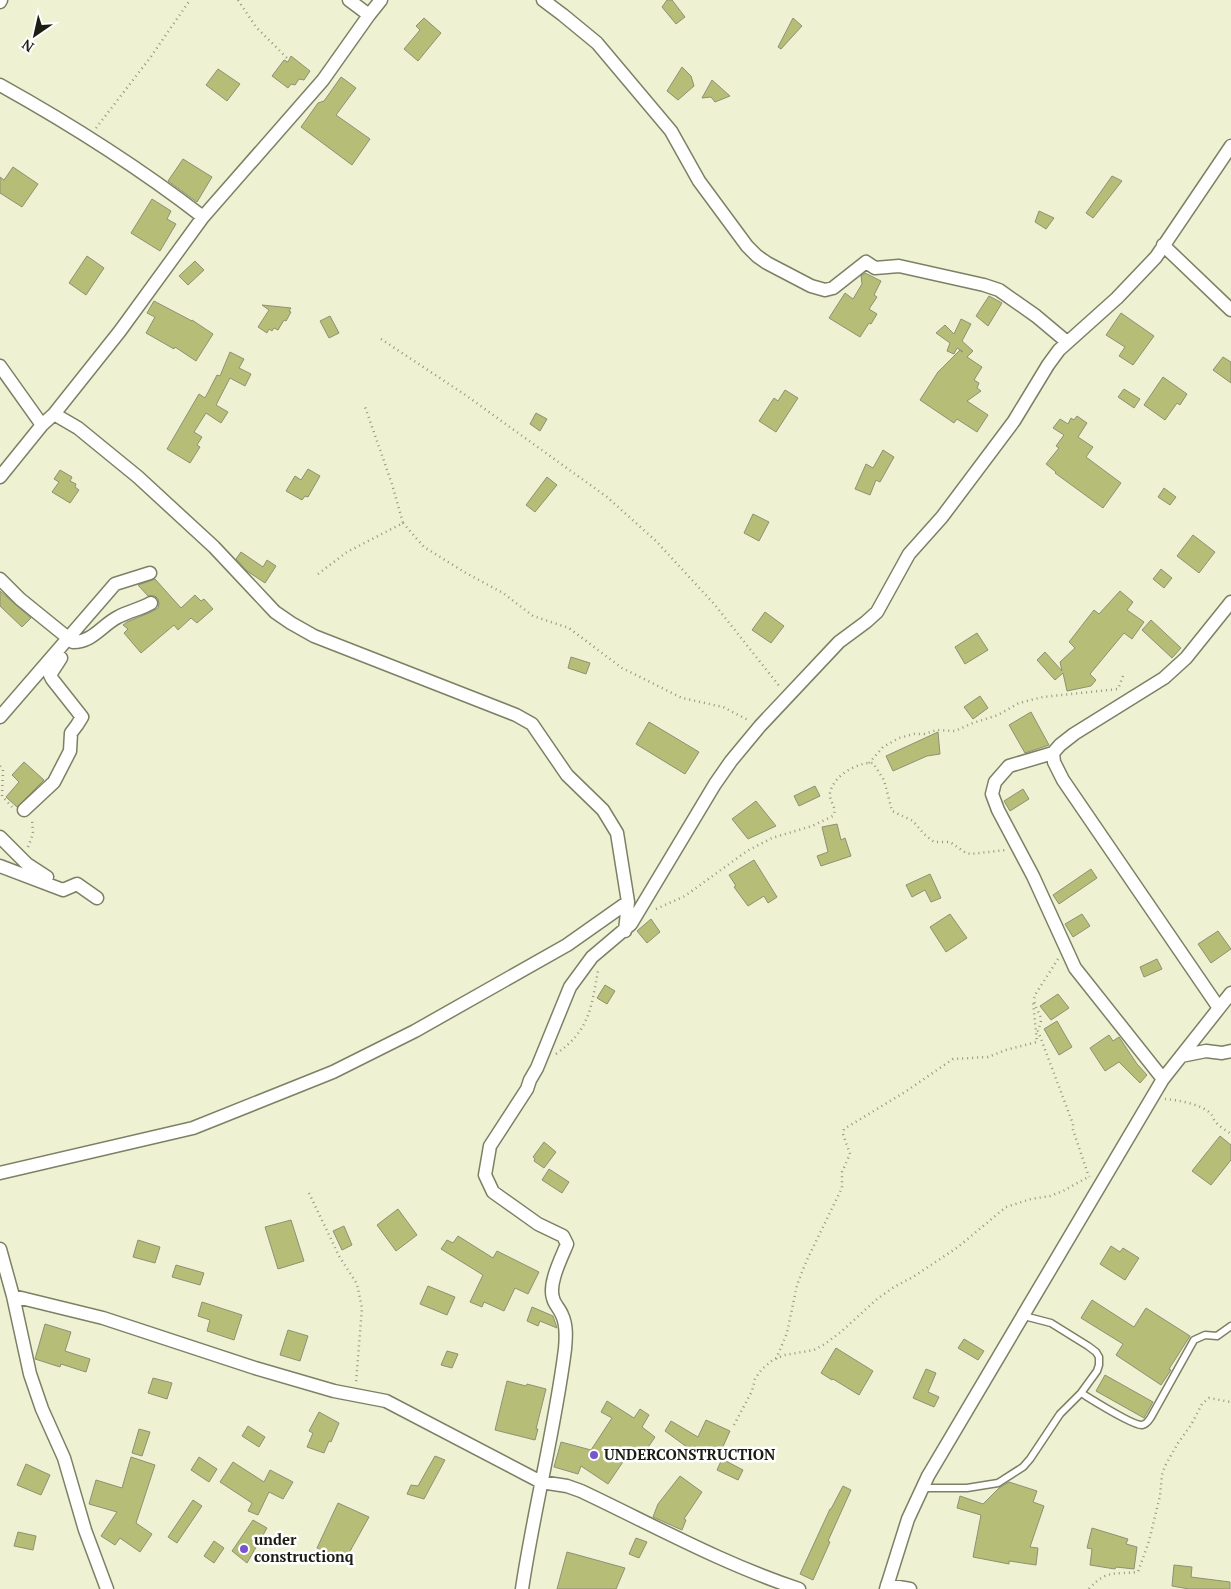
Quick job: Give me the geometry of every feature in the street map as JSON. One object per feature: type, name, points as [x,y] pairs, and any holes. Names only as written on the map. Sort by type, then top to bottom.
[{"type":"street","points":[[349,0],[369,15]]},
{"type":"street","points":[[0,477],[42,425],[54,414],[120,331],[203,217],[323,80],[381,0]]},
{"type":"street","points":[[543,0],[563,14],[597,43],[671,131],[699,181],[747,246],[767,263],[811,286],[825,290],[833,288],[866,262],[875,268],[899,266],[984,285],[999,290],[1014,299],[1067,342]]},
{"type":"street","points":[[0,85],[89,137],[156,181],[203,217]]},
{"type":"street","points":[[522,1589],[558,1397],[565,1346],[566,1333],[563,1316],[552,1298],[552,1287],[567,1244],[563,1236],[538,1224],[493,1192],[485,1175],[490,1146],[527,1089],[570,987],[592,957],[625,931],[636,917],[730,761],[760,726],[839,642],[877,612],[909,554],[942,516],[1014,421],[1048,365],[1067,342],[1095,320],[1145,270],[1231,146]]},
{"type":"street","points":[[1163,244],[1231,310]]},
{"type":"street","points":[[0,366],[42,425]]},
{"type":"street","points":[[54,414],[78,428],[138,477],[214,547],[256,594],[275,612],[291,623],[314,636],[516,715],[532,724],[567,775],[603,810],[616,833],[628,902],[625,931]]},
{"type":"street","points":[[24,810],[54,782],[70,751],[71,733],[81,719],[81,715],[52,679],[51,672],[71,641],[115,584],[150,573]]},
{"type":"street","points":[[0,579],[20,599],[71,641],[83,642],[94,636],[118,617],[142,609],[151,603]]},
{"type":"street","points":[[1163,1079],[1075,968],[1033,876],[998,810],[992,794],[995,782],[1009,766],[1053,753],[1074,734],[1164,678],[1186,658],[1231,602]]},
{"type":"street","points":[[0,717],[71,641]]},
{"type":"street","points":[[1053,753],[1054,762],[1063,780],[1219,1008]]},
{"type":"street","points":[[0,837],[27,864],[47,878]]},
{"type":"street","points":[[0,866],[63,890],[77,884],[97,898]]},
{"type":"street","points":[[0,1173],[192,1128],[333,1072],[415,1031],[567,945],[628,902]]},
{"type":"street","points":[[910,1589],[887,1587],[908,1519],[921,1488],[1163,1079],[1231,993]]},
{"type":"street","points":[[1181,1056],[1206,1051],[1231,1051]]},
{"type":"street","points":[[0,1249],[13,1296],[30,1374],[42,1409],[64,1458],[85,1530],[107,1589]]},
{"type":"street","points":[[13,1296],[103,1318],[255,1368],[334,1391],[393,1403],[542,1482],[567,1486],[581,1491],[701,1550],[799,1589]]},
{"type":"lane","points":[[921,1488],[967,1488],[998,1483],[1023,1467],[1030,1460],[1060,1414],[1081,1393],[1097,1370],[1099,1365],[1096,1352],[1050,1323],[1024,1316]]},
{"type":"lane","points":[[1081,1393],[1130,1421],[1141,1425],[1145,1424],[1151,1417],[1194,1340],[1205,1335],[1217,1336],[1231,1326]]},
{"type":"path","points":[[89,137],[150,58],[190,0]]},
{"type":"path","points":[[238,0],[256,27],[287,58]]},
{"type":"path","points":[[381,339],[464,394],[607,497],[656,541],[715,605],[759,658],[788,697]]},
{"type":"path","points":[[364,404],[403,522],[424,547],[502,593],[533,616],[570,628],[622,668],[682,698],[723,707],[760,726]]},
{"type":"path","points":[[318,574],[347,552],[403,522]]},
{"type":"path","points":[[869,763],[883,747],[899,738],[937,730],[955,731],[998,715],[1019,704],[1043,697],[1118,689],[1123,676]]},
{"type":"path","points":[[636,917],[685,896],[735,858],[772,838],[812,826],[833,816],[835,808],[830,794],[832,788],[837,780],[860,763],[873,763],[884,780],[892,811],[913,821],[934,842],[950,842],[966,853],[971,854],[1011,850],[1015,842]]},
{"type":"path","points":[[776,1359],[787,1333],[797,1285],[806,1262],[842,1188],[842,1172],[850,1154],[843,1134],[844,1129],[954,1060],[988,1056],[1036,1042],[1034,996],[1065,947]]},
{"type":"path","points":[[537,1068],[570,1044],[583,1026],[593,1002],[604,948]]},
{"type":"path","points":[[1033,1002],[1041,1021],[1038,1031],[1073,1124],[1073,1130],[1089,1176]]},
{"type":"path","points":[[1151,1099],[1179,1100],[1191,1104],[1211,1114],[1218,1125],[1231,1134]]},
{"type":"path","points":[[734,1425],[752,1391],[755,1379],[762,1369],[776,1359],[785,1354],[814,1350],[825,1344],[877,1299],[958,1247],[1006,1207],[1063,1191],[1095,1172]]},
{"type":"path","points":[[309,1193],[339,1256],[357,1284],[362,1308],[355,1395]]},
{"type":"path","points":[[1089,1589],[1099,1578],[1109,1574],[1138,1572],[1149,1541],[1165,1466],[1206,1400],[1209,1398],[1231,1402]]},
{"type":"building","points":[[667,0],[672,0],[685,17],[676,24],[662,7]]},
{"type":"building","points":[[424,18],[441,33],[418,61],[404,49],[420,30],[416,26]]},
{"type":"building","points":[[793,18],[802,26],[781,49],[778,47]]},
{"type":"building","points":[[291,56],[310,71],[304,80],[299,79],[295,85],[291,84],[288,88],[272,76],[284,60],[288,62]]},
{"type":"building","points":[[682,67],[691,76],[694,86],[678,100],[667,91]]},
{"type":"building","points":[[218,69],[240,84],[227,101],[206,85]]},
{"type":"building","points":[[341,77],[356,88],[336,115],[370,139],[352,165],[301,127],[318,103],[324,101]]},
{"type":"building","points":[[712,80],[730,96],[715,102],[711,97],[702,98]]},
{"type":"building","points":[[183,159],[212,177],[197,202],[168,181]]},
{"type":"building","points":[[13,167],[38,184],[22,207],[0,193],[0,177],[4,180]]},
{"type":"building","points":[[1112,176],[1122,181],[1093,218],[1086,213]]},
{"type":"building","points":[[152,199],[171,211],[167,219],[176,224],[160,251],[131,233]]},
{"type":"building","points":[[1039,211],[1054,218],[1046,229],[1035,222]]},
{"type":"building","points":[[87,256],[104,268],[86,295],[69,283]]},
{"type":"building","points":[[195,261],[204,270],[188,285],[179,276]]},
{"type":"building","points":[[865,273],[881,281],[874,295],[877,297],[869,309],[877,314],[860,337],[829,318],[845,293],[853,299],[862,284],[861,276]]},
{"type":"building","points":[[989,296],[1002,303],[988,326],[976,316]]},
{"type":"building","points":[[154,301],[192,320],[213,334],[196,361],[175,347],[174,349],[146,333],[155,317],[147,313]]},
{"type":"building","points":[[262,305],[291,308],[289,311],[291,312],[278,330],[274,328],[272,331],[269,329],[267,333],[258,327],[269,310]]},
{"type":"building","points":[[1121,313],[1154,336],[1133,365],[1119,356],[1125,347],[1106,335]]},
{"type":"building","points":[[330,316],[339,333],[329,338],[320,321]]},
{"type":"building","points":[[961,319],[971,324],[962,341],[973,351],[967,357],[982,367],[974,380],[979,383],[977,388],[981,391],[967,401],[988,415],[977,432],[957,419],[954,423],[920,400],[938,372],[960,350],[957,348],[954,354],[947,351],[950,343],[936,333],[945,325],[954,334]]},
{"type":"building","points":[[230,352],[244,359],[239,368],[251,374],[245,386],[230,378],[216,405],[228,412],[221,423],[206,413],[194,432],[202,437],[197,445],[200,447],[190,463],[167,449],[199,394],[205,398],[217,375],[220,376]]},
{"type":"building","points":[[1223,357],[1231,362],[1231,383],[1213,370]]},
{"type":"building","points":[[1163,377],[1187,394],[1180,405],[1177,403],[1165,420],[1144,405]]},
{"type":"building","points":[[1124,389],[1140,399],[1134,408],[1118,397]]},
{"type":"building","points":[[785,390],[798,398],[776,432],[759,421],[774,398],[778,401]]},
{"type":"building","points":[[536,413],[547,419],[540,431],[530,424]]},
{"type":"building","points":[[1077,416],[1087,423],[1078,437],[1093,447],[1086,457],[1121,483],[1103,508],[1055,473],[1046,464],[1059,448],[1056,446],[1064,435],[1053,428],[1060,419],[1068,424],[1071,418],[1074,420]]},
{"type":"building","points":[[883,450],[894,457],[880,482],[876,480],[870,495],[855,489],[866,464],[873,468]]},
{"type":"building","points":[[308,469],[320,476],[308,497],[305,496],[302,500],[286,491],[295,476],[301,480]]},
{"type":"building","points":[[60,470],[72,477],[70,481],[76,484],[75,487],[79,490],[70,503],[52,492],[59,482],[54,479]]},
{"type":"building","points":[[547,477],[557,485],[535,512],[526,505]]},
{"type":"building","points":[[1164,488],[1176,497],[1170,505],[1158,497]]},
{"type":"building","points":[[753,514],[769,522],[759,541],[744,533]]},
{"type":"building","points":[[1193,535],[1215,552],[1199,573],[1177,556]]},
{"type":"building","points":[[241,552],[263,567],[267,560],[276,566],[265,583],[247,571],[236,559]]},
{"type":"building","points":[[1161,569],[1172,578],[1164,588],[1153,579]]},
{"type":"building","points":[[155,579],[181,608],[195,595],[201,601],[204,599],[213,609],[197,623],[191,618],[178,630],[174,625],[141,653],[124,633],[128,629],[123,625],[158,608],[158,599],[155,596],[148,596],[138,585]]},
{"type":"building","points":[[0,591],[31,618],[22,627],[0,606]]},
{"type":"building","points":[[1120,591],[1133,602],[1127,610],[1144,622],[1132,639],[1124,633],[1090,674],[1096,680],[1091,686],[1067,691],[1063,673],[1055,680],[1037,660],[1045,652],[1062,671],[1060,662],[1075,648],[1069,642],[1094,610],[1099,614]]},
{"type":"building","points":[[765,612],[784,626],[771,643],[752,630]]},
{"type":"building","points":[[1151,620],[1181,648],[1172,658],[1142,630]]},
{"type":"building","points":[[977,633],[988,650],[965,664],[955,647]]},
{"type":"building","points":[[571,657],[590,663],[586,674],[568,668]]},
{"type":"building","points":[[980,696],[988,708],[973,719],[964,707]]},
{"type":"building","points":[[1031,712],[1049,745],[1025,753],[1009,725]]},
{"type":"building","points":[[649,722],[699,752],[685,774],[636,744]]},
{"type":"building","points":[[938,732],[940,754],[927,756],[893,771],[886,756]]},
{"type":"building","points":[[24,762],[44,780],[17,807],[6,797],[19,782],[12,775]]},
{"type":"building","points":[[815,786],[820,796],[799,806],[794,796]]},
{"type":"building","points":[[1023,789],[1029,799],[1010,811],[1004,801]]},
{"type":"building","points":[[756,801],[776,826],[748,839],[732,819]]},
{"type":"building","points":[[837,824],[841,840],[845,838],[851,856],[821,866],[817,856],[828,852],[822,827]]},
{"type":"building","points":[[754,860],[777,897],[768,903],[764,896],[748,906],[734,887],[736,886],[729,875]]},
{"type":"building","points":[[1091,869],[1097,878],[1059,904],[1053,895]]},
{"type":"building","points":[[930,874],[941,898],[931,902],[925,890],[912,897],[906,885]]},
{"type":"building","points":[[950,914],[967,938],[946,952],[930,927]]},
{"type":"building","points":[[1082,914],[1090,926],[1073,937],[1065,924]]},
{"type":"building","points":[[651,919],[660,932],[647,943],[637,931]]},
{"type":"building","points":[[1218,931],[1231,949],[1211,963],[1198,944]]},
{"type":"building","points":[[1157,959],[1162,969],[1144,977],[1140,967]]},
{"type":"building","points":[[605,985],[615,991],[607,1004],[597,998]]},
{"type":"building","points":[[1058,994],[1069,1008],[1051,1020],[1040,1006]]},
{"type":"building","points":[[1057,1021],[1072,1047],[1059,1055],[1044,1029]]},
{"type":"building","points":[[1109,1035],[1113,1041],[1119,1037],[1137,1064],[1147,1075],[1140,1083],[1119,1062],[1105,1071],[1090,1048]]},
{"type":"building","points":[[1220,1136],[1231,1145],[1231,1160],[1211,1185],[1192,1171]]},
{"type":"building","points":[[544,1142],[556,1152],[544,1168],[534,1161],[533,1157]]},
{"type":"building","points":[[549,1169],[569,1182],[562,1193],[542,1180]]},
{"type":"building","points":[[398,1209],[417,1235],[396,1251],[377,1225]]},
{"type":"building","points":[[291,1220],[304,1261],[278,1269],[265,1227]]},
{"type":"building","points":[[344,1226],[352,1245],[342,1250],[333,1231]]},
{"type":"building","points":[[458,1236],[493,1258],[497,1251],[539,1272],[528,1294],[515,1288],[504,1311],[484,1302],[482,1307],[470,1302],[483,1275],[441,1249],[447,1240],[453,1243]]},
{"type":"building","points":[[138,1240],[160,1247],[155,1263],[133,1257]]},
{"type":"building","points":[[1111,1246],[1120,1252],[1123,1248],[1139,1258],[1125,1280],[1100,1264]]},
{"type":"building","points":[[176,1265],[204,1273],[200,1285],[172,1277]]},
{"type":"building","points":[[428,1286],[455,1297],[447,1315],[420,1304]]},
{"type":"building","points":[[1092,1300],[1134,1327],[1146,1308],[1190,1336],[1161,1385],[1116,1355],[1123,1344],[1081,1318]]},
{"type":"building","points":[[202,1302],[242,1315],[234,1340],[207,1331],[210,1320],[198,1316]]},
{"type":"building","points":[[532,1307],[553,1316],[557,1328],[540,1321],[538,1326],[527,1321]]},
{"type":"building","points":[[45,1324],[71,1332],[65,1351],[90,1359],[86,1372],[61,1364],[60,1367],[35,1359]]},
{"type":"building","points":[[288,1330],[308,1336],[300,1361],[280,1355]]},
{"type":"building","points":[[964,1339],[984,1351],[978,1360],[958,1348]]},
{"type":"building","points":[[836,1348],[873,1371],[859,1395],[821,1373]]},
{"type":"building","points":[[447,1351],[458,1354],[452,1368],[441,1365]]},
{"type":"building","points":[[926,1369],[936,1373],[928,1392],[939,1397],[934,1407],[913,1398]]},
{"type":"building","points":[[1105,1375],[1153,1402],[1144,1418],[1096,1391]]},
{"type":"building","points":[[153,1378],[172,1383],[167,1399],[148,1393]]},
{"type":"building","points":[[507,1381],[546,1389],[535,1440],[495,1430]]},
{"type":"building","points":[[607,1401],[634,1418],[640,1409],[649,1415],[642,1427],[655,1437],[641,1458],[631,1450],[608,1484],[581,1466],[578,1474],[554,1467],[561,1442],[591,1450],[612,1418],[601,1412]]},
{"type":"building","points":[[319,1412],[339,1423],[324,1453],[307,1447],[313,1433],[309,1431]]},
{"type":"building","points":[[706,1420],[730,1431],[716,1462],[691,1450],[665,1431],[671,1421],[698,1437]]},
{"type":"building","points":[[248,1426],[265,1437],[259,1447],[242,1436]]},
{"type":"building","points":[[139,1429],[150,1432],[142,1456],[132,1453]]},
{"type":"building","points":[[435,1456],[445,1460],[424,1499],[407,1494],[411,1485],[418,1486]]},
{"type":"building","points":[[131,1457],[155,1465],[136,1523],[152,1534],[140,1552],[120,1538],[115,1545],[101,1536],[117,1512],[89,1504],[96,1480],[122,1488]]},
{"type":"building","points":[[199,1457],[217,1469],[209,1482],[191,1470]]},
{"type":"building","points":[[722,1459],[743,1470],[738,1480],[717,1470]]},
{"type":"building","points":[[233,1462],[264,1482],[270,1470],[293,1482],[283,1499],[269,1492],[258,1515],[248,1511],[252,1503],[220,1482]]},
{"type":"building","points":[[26,1464],[50,1475],[41,1495],[17,1485]]},
{"type":"building","points":[[680,1476],[702,1492],[684,1519],[686,1520],[682,1530],[653,1517],[658,1504]]},
{"type":"building","points":[[1009,1482],[1037,1491],[1033,1502],[1044,1506],[1030,1547],[1038,1548],[1036,1565],[1009,1561],[1009,1564],[973,1557],[981,1515],[957,1508],[960,1496],[983,1504],[999,1488]]},
{"type":"building","points":[[843,1486],[851,1490],[813,1580],[800,1574],[830,1509]]},
{"type":"building","points":[[193,1500],[202,1506],[177,1543],[168,1537]]},
{"type":"building","points":[[338,1503],[369,1517],[344,1562],[317,1548]]},
{"type":"building","points":[[253,1520],[267,1528],[247,1563],[232,1551]]},
{"type":"building","points":[[1092,1528],[1128,1539],[1126,1544],[1137,1547],[1134,1569],[1116,1567],[1115,1569],[1090,1565],[1092,1549],[1087,1548]]},
{"type":"building","points":[[18,1532],[36,1536],[33,1550],[14,1546]]},
{"type":"building","points":[[636,1538],[647,1542],[639,1558],[629,1554]]},
{"type":"building","points":[[214,1541],[224,1548],[214,1563],[204,1556]]},
{"type":"building","points":[[567,1552],[625,1568],[616,1589],[557,1589]]},
{"type":"building","points":[[1174,1565],[1192,1567],[1191,1577],[1230,1582],[1230,1589],[1189,1589],[1172,1586]]},
{"type":"place","name":"UNDERCONSTRUCTION","points":[[594,1455]]},
{"type":"place","name":"under constructionq","points":[[244,1549]]}]
